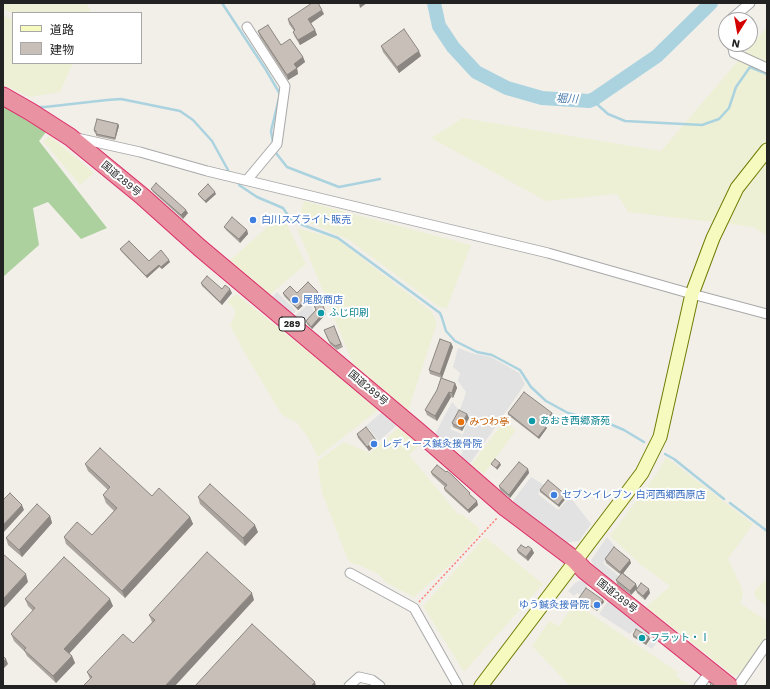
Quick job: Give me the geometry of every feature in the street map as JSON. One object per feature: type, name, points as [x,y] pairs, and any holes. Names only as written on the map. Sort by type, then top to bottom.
[{"type":"highway","name":"国道289号","points":[[3,96],[70,137],[142,196],[200,248],[383,401],[506,508],[575,560],[584,570],[729,686]]},
{"type":"street","points":[[739,12],[750,3]]},
{"type":"street","points":[[247,27],[285,86],[277,144],[247,180]]},
{"type":"street","points":[[734,52],[767,68]]},
{"type":"street","points":[[70,137],[140,152],[207,172],[247,180],[556,255],[767,314]]},
{"type":"street","points":[[481,686],[642,473],[660,437],[692,294],[713,238],[737,188],[767,150]]},
{"type":"street","points":[[350,573],[414,608],[458,686]]},
{"type":"street","points":[[738,686],[767,644]]},
{"type":"street","points":[[699,686],[711,671]]},
{"type":"street","points":[[349,686],[359,677],[372,680],[380,686]]},
{"type":"path","points":[[414,608],[506,508]]},
{"type":"green space","points":[[3,3],[86,3],[91,12],[12,12],[12,13],[3,8]]},
{"type":"green space","points":[[3,15],[12,20],[12,64],[73,64],[60,92],[29,97],[3,85]]},
{"type":"green space","points":[[767,27],[767,236],[753,227],[628,212],[617,194],[546,201],[431,138],[463,118],[661,151],[746,52],[758,52],[758,38]]},
{"type":"green space","points":[[3,106],[46,132],[39,141],[107,228],[81,239],[48,202],[33,208],[39,245],[3,277]]},
{"type":"green space","points":[[50,136],[94,173],[80,185],[43,141]]},
{"type":"green space","points":[[304,201],[471,245],[447,308],[439,307],[349,240],[299,218]]},
{"type":"green space","points":[[282,214],[306,264],[267,297],[228,262]]},
{"type":"green space","points":[[297,228],[337,239],[432,312],[437,323],[408,411],[353,364]]},
{"type":"green space","points":[[236,294],[312,354],[378,410],[318,457],[307,436],[297,423],[282,415],[244,352],[230,325],[235,315],[235,309],[227,302]]},
{"type":"green space","points":[[504,421],[516,430],[484,474],[471,465]]},
{"type":"green space","points":[[399,427],[420,445],[409,455],[458,514],[463,515],[479,528],[478,530],[480,533],[453,562],[414,597],[387,583],[378,574],[359,565],[353,564],[348,560],[322,493],[317,461],[344,442],[370,453]]},
{"type":"green space","points":[[666,457],[753,524],[728,559],[742,588],[743,596],[740,603],[767,621],[767,636],[742,674],[734,676],[646,607],[670,586],[641,565],[610,536],[658,472]]},
{"type":"green space","points":[[485,537],[543,584],[464,672],[423,606]]},
{"type":"green space","points":[[767,578],[767,606],[756,598],[754,592]]},
{"type":"green space","points":[[574,603],[678,672],[676,676],[691,686],[570,686],[532,646],[549,621],[559,626]]},
{"type":"shaded area","points":[[277,292],[296,311],[289,317],[270,300]]},
{"type":"shaded area","points":[[310,303],[314,312],[302,327],[292,318]]},
{"type":"shaded area","points":[[458,348],[471,353],[491,357],[519,373],[525,384],[469,465],[460,457],[463,451],[457,448],[470,417],[460,410],[466,392],[458,381],[460,373],[453,367]]},
{"type":"shaded area","points":[[452,402],[459,410],[450,429],[462,434],[453,452],[434,436]]},
{"type":"shaded area","points":[[382,412],[397,425],[379,441],[366,426]]},
{"type":"shaded area","points":[[531,477],[544,485],[538,494],[558,510],[570,497],[591,524],[579,541],[561,543],[512,502]]},
{"type":"shaded area","points":[[607,537],[615,547],[603,563],[619,576],[614,583],[594,566],[591,560]]},
{"type":"shaded area","points":[[582,580],[588,585],[581,595],[577,593],[574,596],[568,591],[575,583]]},
{"type":"shaded area","points":[[608,601],[659,639],[652,649],[647,646],[652,639],[636,628],[630,634],[599,614]]},
{"type":"building","points":[[312,3],[318,3],[322,10],[308,19],[315,30],[298,40],[293,32],[295,30],[288,19]]},
{"type":"building","points":[[268,25],[281,45],[290,39],[303,57],[294,64],[297,68],[287,75],[258,31]]},
{"type":"building","points":[[404,29],[419,51],[397,67],[381,46]]},
{"type":"building","points":[[97,119],[118,124],[115,138],[96,134],[96,131],[94,130]]},
{"type":"building","points":[[156,183],[186,210],[181,215],[151,189]]},
{"type":"building","points":[[208,184],[215,192],[205,201],[198,194]]},
{"type":"building","points":[[232,217],[247,230],[239,239],[224,227]]},
{"type":"building","points":[[129,241],[149,261],[161,250],[169,260],[161,267],[159,265],[146,276],[120,249]]},
{"type":"building","points":[[207,276],[222,289],[225,285],[230,289],[220,302],[201,283]]},
{"type":"building","points":[[308,282],[317,291],[325,311],[311,327],[306,321],[316,310],[311,297],[307,300],[306,299],[297,308],[283,293],[290,286],[297,293]]},
{"type":"building","points":[[334,326],[341,344],[335,346],[329,341],[324,330]]},
{"type":"building","points":[[440,339],[451,343],[440,374],[429,370]]},
{"type":"building","points":[[441,378],[455,383],[452,393],[449,392],[435,416],[425,410],[437,390]]},
{"type":"building","name":"あおき西郷斎苑","points":[[524,392],[552,413],[543,424],[546,427],[538,437],[508,413]]},
{"type":"building","points":[[459,410],[467,414],[460,428],[452,423]]},
{"type":"building","points":[[366,427],[376,440],[367,447],[357,434]]},
{"type":"building","points":[[100,448],[152,496],[159,488],[190,517],[122,591],[64,537],[77,522],[92,535],[117,508],[103,495],[110,487],[85,464]]},
{"type":"building","points":[[495,459],[500,463],[496,468],[491,464]]},
{"type":"building","points":[[519,462],[528,469],[509,495],[499,486]]},
{"type":"building","points":[[437,465],[452,475],[477,501],[468,510],[444,488],[447,485],[431,472]]},
{"type":"building","points":[[548,480],[566,495],[558,505],[540,490]]},
{"type":"building","points":[[210,484],[255,525],[243,538],[198,497]]},
{"type":"building","points":[[10,493],[22,505],[3,525],[3,500]]},
{"type":"building","points":[[37,504],[50,516],[19,550],[6,538]]},
{"type":"building","points":[[521,545],[526,548],[528,546],[532,549],[526,557],[517,550]]},
{"type":"building","points":[[614,547],[630,560],[620,572],[605,559]]},
{"type":"building","points":[[207,552],[252,593],[165,686],[83,686],[92,677],[87,672],[123,634],[133,643],[155,620],[149,615]]},
{"type":"building","points":[[3,554],[26,574],[3,599]]},
{"type":"building","points":[[64,557],[110,599],[64,649],[72,656],[53,676],[24,650],[26,648],[11,634],[35,608],[25,599]]},
{"type":"building","points":[[622,573],[636,584],[630,591],[616,580]]},
{"type":"building","points":[[641,583],[649,589],[643,596],[636,590]]},
{"type":"building","points":[[586,588],[603,600],[597,610],[579,598]]},
{"type":"building","points":[[252,624],[315,682],[311,686],[195,686]]},
{"type":"building","name":"フラット・Ⅰ","points":[[636,629],[649,637],[645,643],[633,635]]},
{"type":"waterway","points":[[222,3],[280,94],[271,131],[273,142]]},
{"type":"waterway","name":"堀川","points":[[434,3],[439,26],[453,47],[476,72],[507,88],[542,98],[589,101],[657,56],[711,3]]},
{"type":"waterway","points":[[594,99],[608,114],[625,121],[702,125],[719,119],[729,108],[736,87],[750,67],[767,74]]},
{"type":"waterway","points":[[37,107],[121,99],[180,111],[193,120],[212,141],[228,170]]},
{"type":"waterway","points":[[276,153],[287,167],[339,187],[380,179]]},
{"type":"waterway","points":[[239,185],[257,197],[283,208],[292,221],[338,238],[440,313],[446,331],[455,341],[477,352],[492,355],[520,370],[531,387],[546,401],[568,413],[610,424],[624,430],[644,442]]},
{"type":"waterway","points":[[665,454],[674,459],[724,499]]},
{"type":"waterway","points":[[730,503],[767,531]]},
{"type":"place","name":"白川スズライト販売","points":[[253,220]]},
{"type":"place","name":"尾股商店","points":[[295,300]]},
{"type":"place","name":"ふじ印刷","points":[[321,313]]},
{"type":"place","name":"あおき西郷斎苑","points":[[532,421]]},
{"type":"place","name":"みつわ亭","points":[[461,422]]},
{"type":"place","name":"レディース鍼灸接骨院","points":[[374,444]]},
{"type":"place","name":"セブンイレブン 白河西郷西原店","points":[[554,495]]},
{"type":"place","name":"ゆう鍼灸接骨院","points":[[597,605]]},
{"type":"place","name":"フラット・Ⅰ","points":[[642,638]]}]
